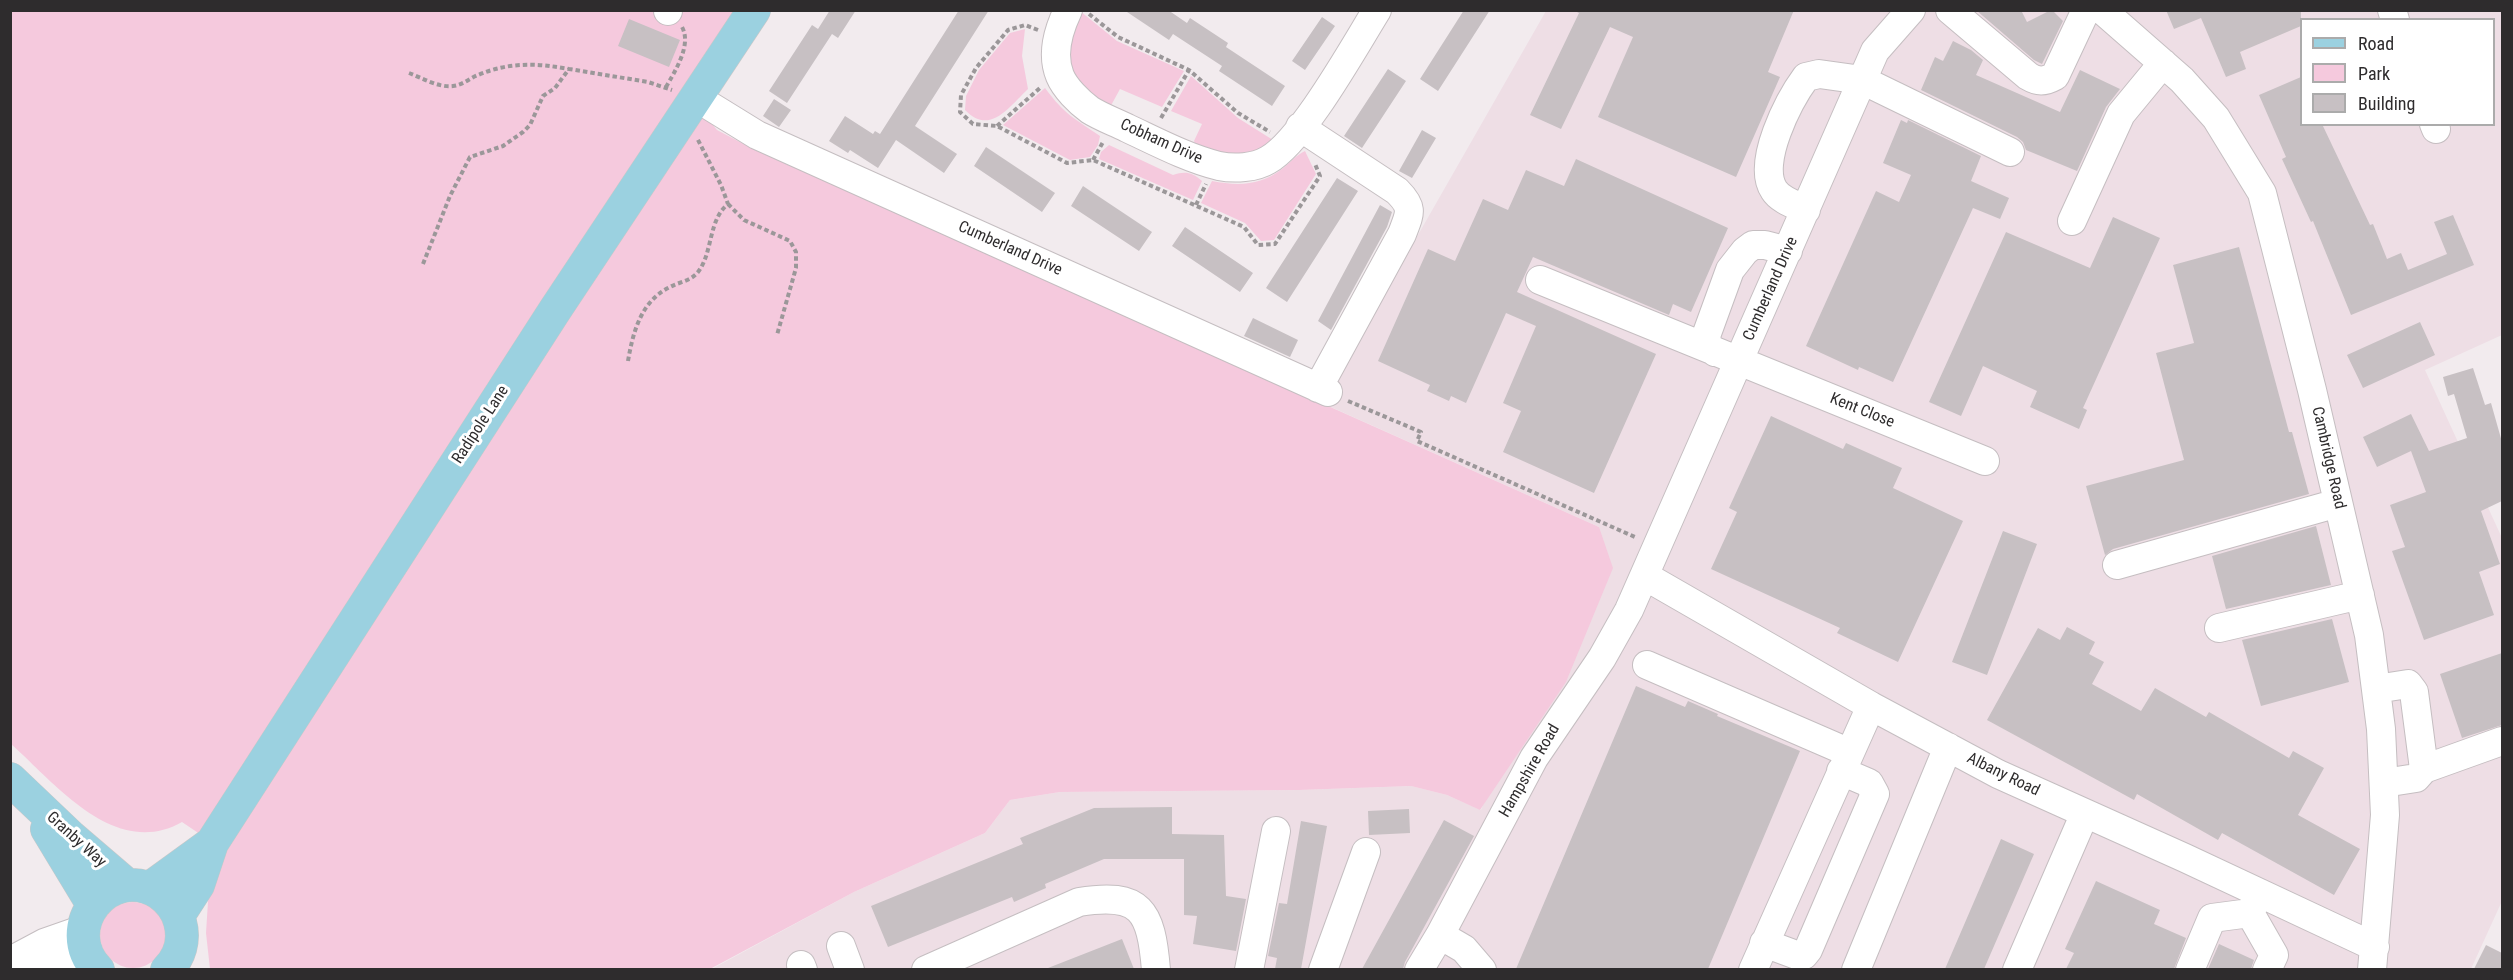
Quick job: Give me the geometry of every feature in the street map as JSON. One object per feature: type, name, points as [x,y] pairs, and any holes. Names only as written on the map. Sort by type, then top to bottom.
[{"type":"main road","name":"Radipole Lane","points":[[178,916],[198,885],[212,843],[549,320],[754,10]]},
{"type":"main road","name":"Granby Way","points":[[18,787],[139,887],[167,899],[178,916]]},
{"type":"main road","name":"Granby Way","points":[[18,787],[88,917]]},
{"type":"main road","name":"Radipole Lane","points":[[88,917],[108,892],[139,887],[212,843]]},
{"type":"main road","points":[[170,968],[182,941],[178,916]]},
{"type":"main road","points":[[88,917],[85,948],[95,966]]},
{"type":"street","name":"Cobham Drive","points":[[1068,10],[1062,23],[1055,52],[1059,71],[1072,94],[1090,110],[1194,158],[1221,166],[1238,167],[1266,162],[1282,150],[1377,10]]},
{"type":"street","name":"Cumberland Drive","points":[[1645,576],[1727,357],[1788,251],[1875,51],[1911,10]]},
{"type":"street","points":[[1950,10],[2028,76],[2037,81],[2046,81],[2055,76],[2086,10]]},
{"type":"street","name":"Cambridge Road","points":[[2103,10],[2182,80],[2216,118],[2262,193],[2369,635],[2376,689],[2385,815],[2373,958]]},
{"type":"street","points":[[2072,221],[2121,114],[2163,63]]},
{"type":"street","points":[[1806,210],[1774,192],[1768,177],[1770,152],[1791,101],[1806,77],[1819,74],[1862,80],[2010,152]]},
{"type":"street","name":"Cumberland Drive","points":[[690,109],[757,135],[1323,390]]},
{"type":"street","points":[[1294,135],[1397,191],[1407,202],[1410,213],[1402,234],[1323,390]]},
{"type":"street","points":[[1727,357],[1708,346],[1706,336],[1730,270],[1753,245],[1765,245],[1788,251]]},
{"type":"street","name":"Kent Close","points":[[1540,280],[1985,461]]},
{"type":"street","points":[[2117,565],[2338,503]]},
{"type":"street","name":"Albany Road","points":[[1645,576],[1871,706],[1998,774],[2085,813],[2254,903],[2373,958]]},
{"type":"street","name":"Hampshire Road","points":[[1419,969],[1440,935],[1534,758],[1602,658],[1645,576]]},
{"type":"street","points":[[2219,628],[2360,595]]},
{"type":"street","points":[[1647,665],[1846,762],[1869,783],[1875,794],[1808,950],[1804,955],[1799,956],[1764,943]]},
{"type":"street","points":[[2376,689],[2408,684],[2414,692],[2424,769]]},
{"type":"street","points":[[1753,969],[1871,706]]},
{"type":"street","points":[[2384,783],[2416,778],[2424,769],[2502,741]]},
{"type":"street","points":[[1856,969],[1948,747]]},
{"type":"street","points":[[2017,969],[2085,813]]},
{"type":"street","points":[[1249,969],[1276,831]]},
{"type":"street","points":[[1323,969],[1366,852]]},
{"type":"street","points":[[927,969],[1079,903],[1102,899],[1125,900],[1144,914],[1152,931],[1156,969]]},
{"type":"street","points":[[2190,969],[2212,918],[2254,903],[2274,955],[2267,969]]},
{"type":"street","points":[[12,959],[88,917]]},
{"type":"street","points":[[1440,935],[1464,949],[1482,969]]},
{"type":"street","points":[[12,959],[95,966]]},
{"type":"path","points":[[1084,10],[1118,37],[1189,70],[1239,113],[1294,135]]},
{"type":"path","points":[[666,87],[678,64],[685,40],[679,21],[668,11]]},
{"type":"path","points":[[409,73],[438,84],[455,86],[489,71],[533,63],[666,87],[685,98],[676,112],[690,109],[703,147],[722,185],[728,204],[744,220],[790,242],[796,252],[796,268],[777,335]]},
{"type":"path","points":[[423,264],[450,196],[470,157],[503,146],[523,132],[530,125],[543,96],[555,87],[569,69]]},
{"type":"path","points":[[1149,138],[1189,70]]},
{"type":"path","points":[[997,126],[1059,71]]},
{"type":"path","points":[[628,361],[635,327],[647,306],[662,291],[692,278],[700,270],[717,218],[728,204]]},
{"type":"path","points":[[1323,390],[1421,432],[1417,441],[1657,547]]},
{"type":"shaded area","points":[[1546,11],[2502,11],[2502,335],[2425,370],[2502,538],[2502,901],[2471,969],[710,970],[854,892],[985,833],[1010,800],[1060,792],[1299,790],[1411,786],[1447,795],[1481,810],[1599,527],[1322,403]]},
{"type":"green space","points":[[11,11],[741,11],[686,93],[717,130],[755,150],[1599,527],[1613,568],[1566,682],[1480,810],[1447,795],[1411,786],[1299,790],[1060,792],[1010,800],[985,833],[854,892],[710,969],[210,969],[206,933],[209,886],[225,851],[182,822],[157,831],[133,831],[110,824],[88,812],[67,796],[11,744]]},
{"type":"green space","points":[[1080,11],[1117,41],[1184,71],[1162,107],[1120,89],[1108,111],[1067,69],[1071,24]]},
{"type":"green space","points":[[1025,29],[1022,56],[1028,89],[999,116],[991,120],[974,117],[965,110],[966,96],[979,70],[1010,33]]},
{"type":"green space","points":[[1191,76],[1238,118],[1273,140],[1247,157],[1197,148],[1194,141],[1202,124],[1171,111]]},
{"type":"green space","points":[[1045,88],[1064,110],[1100,136],[1098,145],[1090,157],[1070,160],[1003,125]]},
{"type":"green space","points":[[1109,145],[1173,175],[1192,174],[1202,181],[1193,200],[1099,159],[1101,152]]},
{"type":"green space","points":[[1305,151],[1316,174],[1274,240],[1261,241],[1245,223],[1201,203],[1212,181],[1231,184],[1257,182],[1274,175]]},
{"type":"green space","points":[[133,902],[146,904],[161,917],[166,935],[164,948],[151,963],[133,968],[120,966],[105,953],[100,935],[102,922],[115,907]]},
{"type":"building","points":[[830,10],[856,10],[838,38],[832,34],[787,103],[769,91],[812,25],[818,29]]},
{"type":"building","points":[[959,10],[989,10],[915,126],[957,154],[944,173],[896,140],[878,168],[850,150],[848,153],[829,141],[845,116],[873,134],[875,131],[880,134]]},
{"type":"building","points":[[1124,10],[1168,10],[1187,23],[1190,18],[1228,43],[1226,47],[1285,86],[1272,106],[1219,71],[1222,66],[1173,34],[1169,40]]},
{"type":"building","points":[[1464,10],[1490,10],[1438,91],[1420,79]]},
{"type":"building","points":[[1573,10],[1794,10],[1768,72],[1780,77],[1736,177],[1598,117],[1633,37],[1610,27],[1561,129],[1530,115],[1579,13]]},
{"type":"building","points":[[1976,10],[2021,10],[2027,22],[2047,12],[2054,12],[2063,21],[2042,64],[2034,60]]},
{"type":"building","points":[[2166,10],[2301,10],[2300,26],[2240,52],[2246,69],[2226,77],[2201,18],[2174,29]]},
{"type":"building","points":[[1322,17],[1335,26],[1305,70],[1292,61]]},
{"type":"building","points":[[629,19],[680,40],[669,67],[618,46]]},
{"type":"building","points":[[1953,41],[1971,50],[1983,60],[1976,75],[2060,112],[2080,70],[2120,89],[2106,107],[2077,171],[2026,150],[2023,142],[2017,137],[1921,90],[1935,57],[1943,61]]},
{"type":"building","points":[[1388,69],[1406,81],[1362,148],[1344,136]]},
{"type":"building","points":[[2300,77],[2300,126],[2323,126],[2370,225],[2373,224],[2387,259],[2401,253],[2408,270],[2447,254],[2434,222],[2453,215],[2474,265],[2351,315],[2313,221],[2311,222],[2282,159],[2286,157],[2259,95]]},
{"type":"building","points":[[774,99],[791,110],[779,127],[763,116]]},
{"type":"building","points":[[1901,120],[1907,123],[1908,120],[1981,156],[1971,181],[2009,198],[2000,219],[1973,208],[1893,382],[1859,367],[1858,370],[1806,346],[1876,191],[1899,202],[1911,175],[1883,163]]},
{"type":"building","points":[[1422,130],[1436,138],[1412,178],[1399,171]]},
{"type":"building","points":[[986,147],[1055,193],[1042,212],[974,166]]},
{"type":"building","points":[[1576,159],[1728,228],[1691,312],[1673,304],[1669,315],[1533,257],[1517,292],[1656,354],[1594,493],[1503,452],[1521,411],[1503,403],[1536,326],[1506,313],[1466,403],[1451,396],[1449,401],[1427,391],[1430,385],[1378,361],[1428,249],[1455,261],[1483,199],[1508,210],[1526,170],[1564,186]]},
{"type":"building","points":[[1337,178],[1358,191],[1287,302],[1266,288]]},
{"type":"building","points":[[1083,186],[1152,232],[1139,251],[1071,206]]},
{"type":"building","points":[[1380,205],[1392,212],[1387,227],[1331,330],[1318,321]]},
{"type":"building","points":[[2113,217],[2160,238],[2083,408],[2087,410],[2079,429],[2030,407],[2037,391],[1983,366],[1961,416],[1929,402],[2006,232],[2090,268]]},
{"type":"building","points":[[1185,227],[1253,273],[1240,292],[1172,246]]},
{"type":"building","points":[[2239,247],[2289,432],[2292,432],[2309,494],[2113,549],[2105,555],[2086,486],[2184,460],[2156,353],[2194,343],[2173,265]]},
{"type":"building","points":[[1253,318],[1298,340],[1290,357],[1244,336]]},
{"type":"building","points":[[2420,322],[2435,355],[2363,388],[2347,355]]},
{"type":"building","points":[[2473,368],[2485,405],[2491,403],[2502,442],[2502,501],[2481,511],[2500,564],[2479,572],[2494,615],[2424,640],[2392,551],[2405,547],[2390,505],[2426,492],[2411,451],[2377,467],[2363,437],[2411,414],[2429,451],[2467,438],[2454,394],[2448,396],[2443,377]]},
{"type":"building","points":[[1771,416],[1843,449],[1846,443],[1902,468],[1893,488],[1963,521],[1898,662],[1837,633],[1840,628],[1711,569],[1737,512],[1729,508]]},
{"type":"building","points":[[2316,526],[2331,585],[2226,609],[2212,556]]},
{"type":"building","points":[[2003,531],[2037,544],[1987,675],[1952,662]]},
{"type":"building","points":[[2332,619],[2349,682],[2261,706],[2242,640]]},
{"type":"building","points":[[2067,627],[2095,642],[2089,654],[2104,662],[2092,684],[2141,711],[2155,688],[2206,717],[2209,712],[2289,758],[2293,751],[2324,768],[2298,815],[2360,849],[2334,895],[2222,833],[2218,840],[2137,794],[2134,800],[1987,720],[2038,628],[2060,640]]},
{"type":"building","points":[[2502,653],[2502,725],[2462,738],[2440,674]]},
{"type":"building","points":[[1636,686],[1685,707],[1688,701],[1718,714],[1717,716],[1800,751],[1708,969],[1516,969]]},
{"type":"building","points":[[1172,807],[1172,834],[1224,835],[1226,896],[1246,899],[1236,951],[1193,944],[1197,916],[1184,915],[1184,859],[1104,859],[1045,884],[1046,888],[1014,902],[1012,897],[888,947],[871,906],[1023,844],[1020,838],[1094,808]]},
{"type":"building","points":[[1409,809],[1410,833],[1369,835],[1368,811]]},
{"type":"building","points":[[1444,820],[1474,836],[1403,969],[1362,969]]},
{"type":"building","points":[[1301,821],[1327,826],[1301,969],[1275,969],[1277,958],[1268,956],[1279,903],[1287,904]]},
{"type":"building","points":[[2001,839],[2034,854],[1984,969],[1945,969]]},
{"type":"building","points":[[2096,881],[2160,910],[2154,924],[2186,938],[2174,969],[2066,969],[2074,953],[2065,949]]},
{"type":"building","points":[[1122,939],[1134,969],[1048,969],[1048,968]]},
{"type":"building","points":[[2219,944],[2254,960],[2251,969],[2208,969]]},
{"type":"building","points":[[2486,945],[2502,953],[2502,969],[2474,969]]}]
